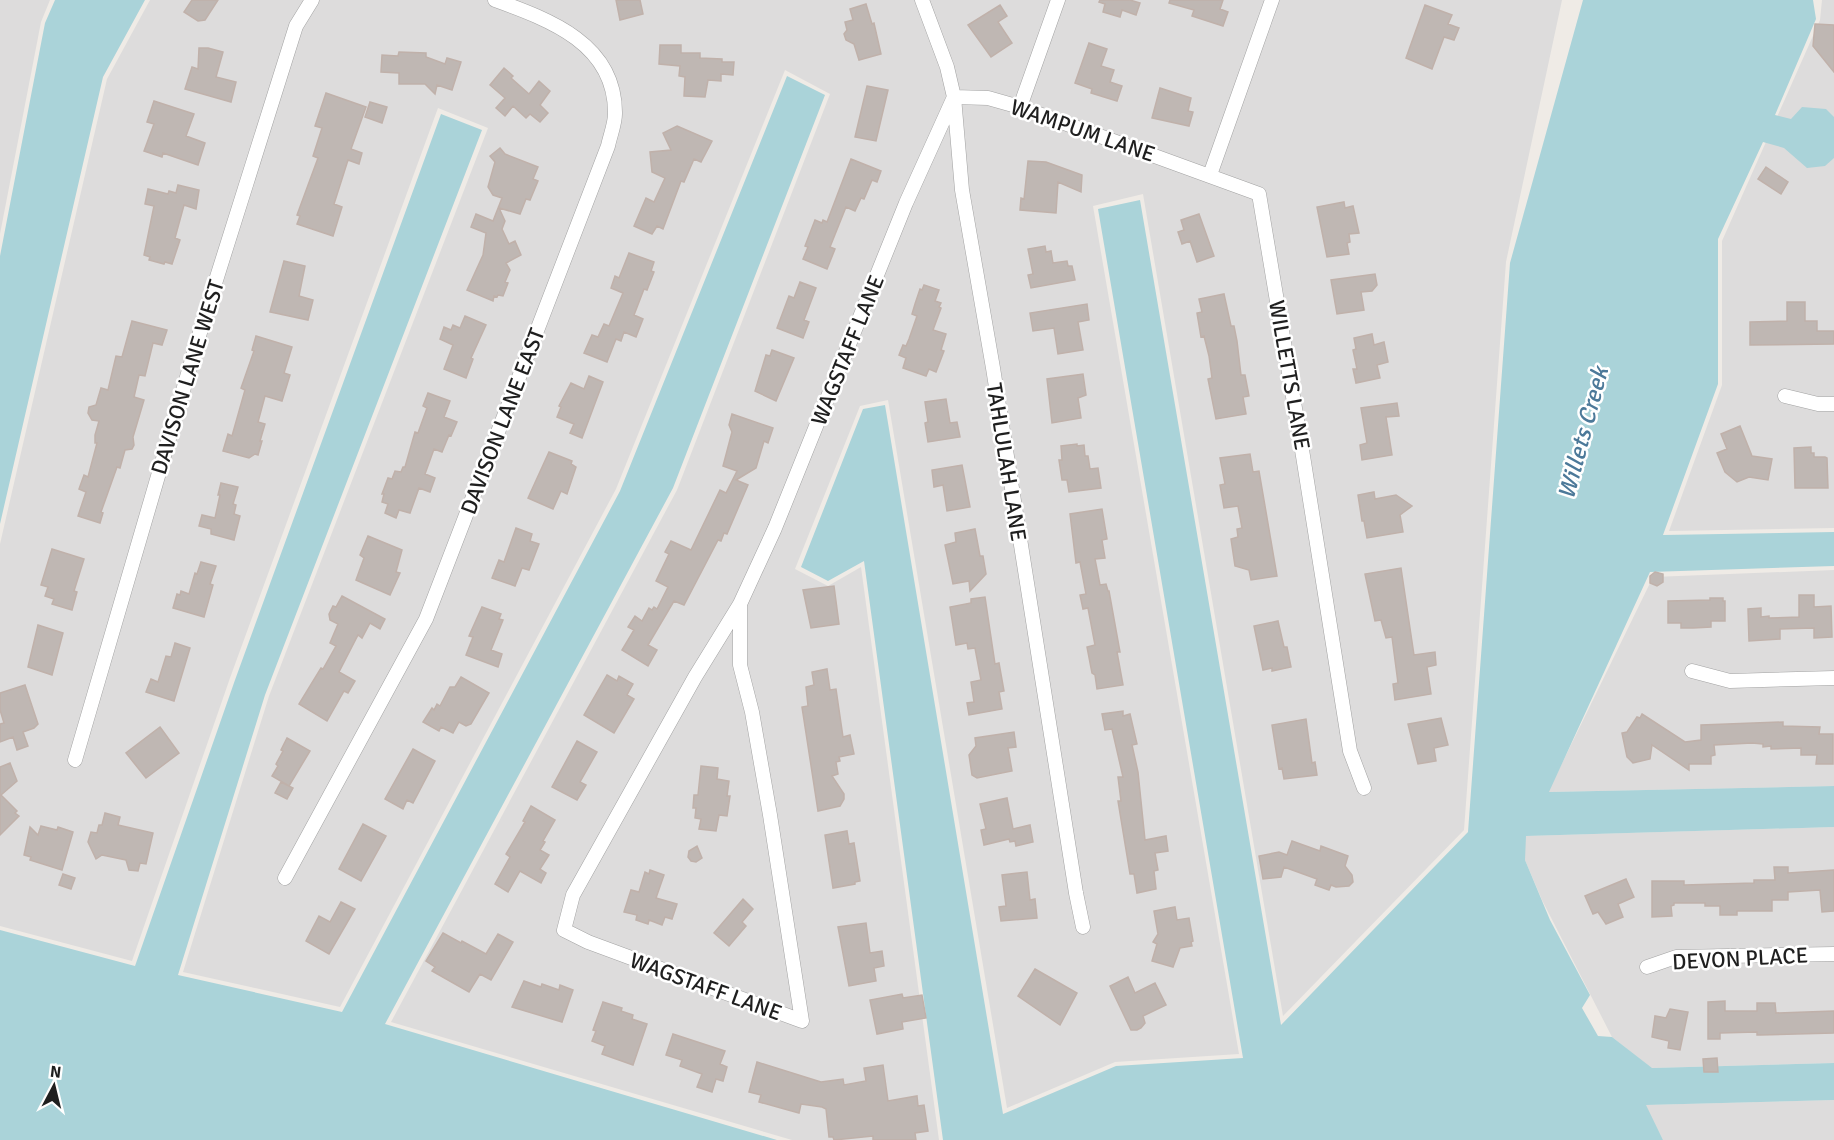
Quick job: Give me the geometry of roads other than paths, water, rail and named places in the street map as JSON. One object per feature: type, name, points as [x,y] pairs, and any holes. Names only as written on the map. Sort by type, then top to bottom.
[{"type":"street","name":"DAVISON LANE WEST","points":[[75,760],[206,312],[296,27],[312,0]]},
{"type":"street","name":"DAVISON LANE EAST","points":[[285,878],[426,619],[608,146],[615,115],[611,84],[600,59],[574,35],[526,6],[495,0]]},
{"type":"street","name":"TAHLULAH LANE","points":[[922,0],[947,67],[954,97],[962,190],[1083,927]]},
{"type":"street","points":[[1020,108],[1058,0]]},
{"type":"street","points":[[1210,175],[1272,0]]},
{"type":"street","name":"WAMPUM LANE","points":[[954,97],[988,98],[1210,175]]},
{"type":"street","name":"WAGSTAFF LANE","points":[[740,604],[740,665],[752,712],[768,803],[802,1022],[588,942],[564,930],[573,895],[695,677],[740,604],[775,528],[906,203],[954,97]]},
{"type":"street","name":"WILLETTS LANE","points":[[1210,175],[1259,194],[1350,751],[1364,788]]},
{"type":"street","points":[[1785,396],[1818,404],[1834,404]]},
{"type":"street","points":[[1692,671],[1730,681],[1834,678]]},
{"type":"street","name":"DEVON PLACE","points":[[1647,967],[1676,957],[1834,954]]},
{"type":"water","points":[[55,0],[145,0],[103,77],[0,524],[0,256],[45,23]]},
{"type":"water","name":"Willets Creek","points":[[1583,0],[1813,0],[1816,19],[1775,115],[1791,119],[1802,107],[1826,109],[1834,117],[1834,158],[1825,166],[1807,168],[1784,148],[1763,142],[1718,239],[1718,384],[1663,535],[1834,532],[1834,566],[1650,572],[1549,792],[1834,786],[1834,827],[1526,836],[1525,860],[1550,920],[1590,995],[1582,1008],[1598,1036],[1612,1037],[1652,1068],[1834,1063],[1834,1100],[1646,1105],[1663,1140],[943,1140],[864,561],[828,581],[801,567],[863,409],[885,405],[1003,1114],[1116,1066],[1243,1058],[1098,209],[1140,200],[1281,1025],[1468,832],[1510,263]]},
{"type":"water","points":[[787,76],[825,95],[673,488],[385,1024],[777,1140],[0,1140],[0,930],[135,966],[235,680],[441,114],[482,130],[265,695],[178,975],[342,1012],[620,491]]}]
